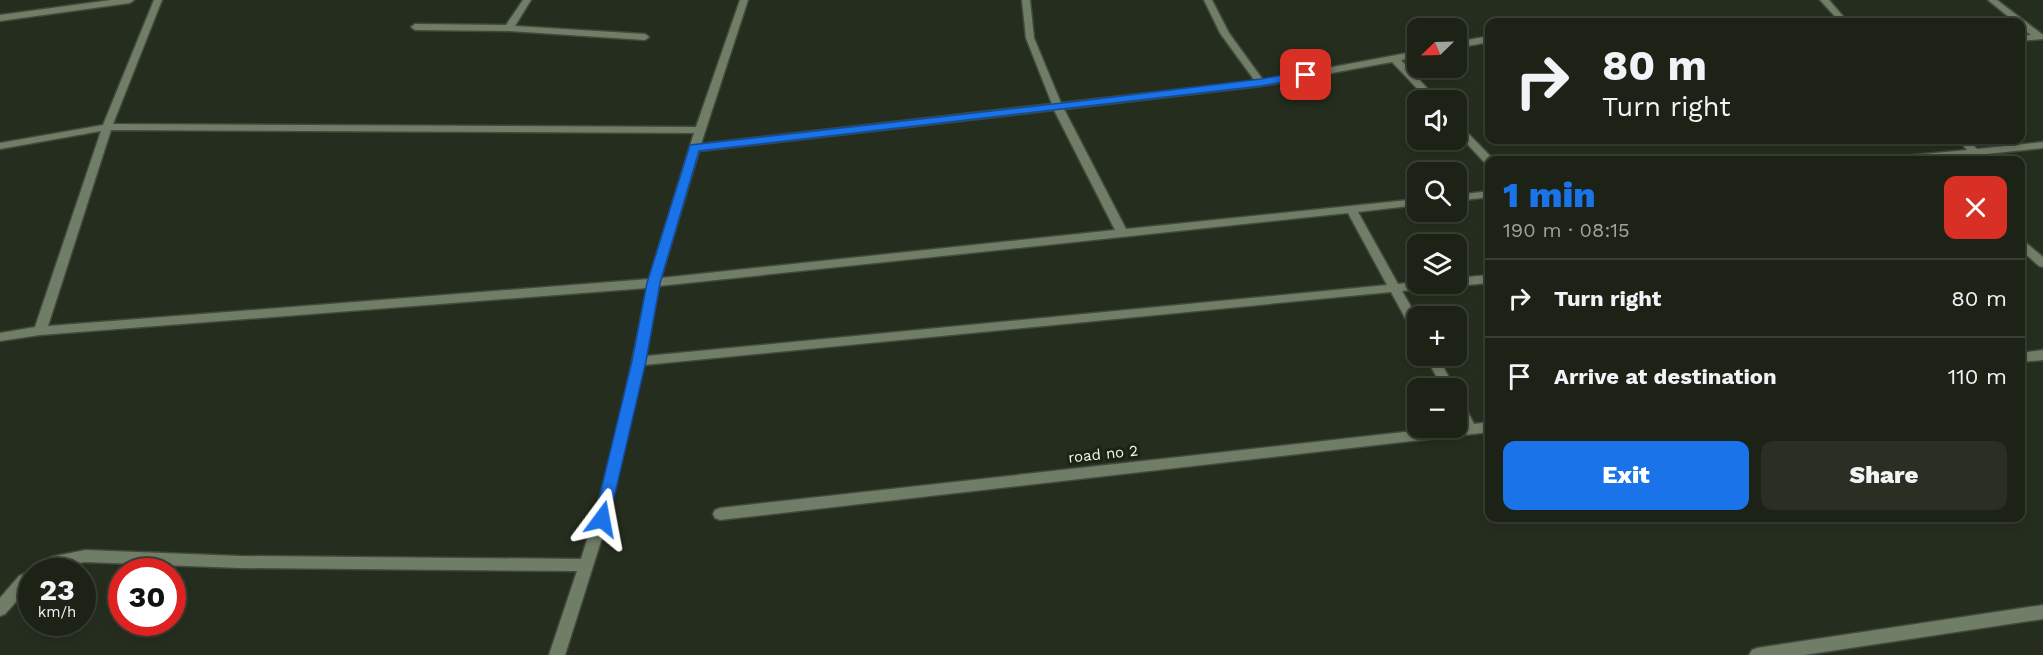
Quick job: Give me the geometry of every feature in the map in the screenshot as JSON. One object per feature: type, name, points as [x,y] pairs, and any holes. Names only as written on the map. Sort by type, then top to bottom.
[{"type":"street","points":[[0,18],[130,0]]},
{"type":"street","points":[[40,331],[107,127],[158,0]]},
{"type":"street","points":[[508,28],[526,0]]},
{"type":"street","points":[[557,655],[602,519],[639,361],[654,283],[694,148],[744,0]]},
{"type":"street","points":[[1026,0],[1030,38],[1058,107],[1122,233]]},
{"type":"street","points":[[1208,0],[1212,13],[1224,32],[1261,83]]},
{"type":"street","points":[[1824,0],[1840,18]]},
{"type":"street","points":[[1992,0],[2016,18]]},
{"type":"street","points":[[2025,25],[2041,37]]},
{"type":"street","points":[[415,27],[508,28],[645,37]]},
{"type":"street","points":[[2025,38],[2041,37]]},
{"type":"street","points":[[1467,43],[1485,40]]},
{"type":"street","points":[[694,148],[1261,83],[1407,56]]},
{"type":"street","points":[[1395,58],[1424,90]]},
{"type":"street","points":[[0,146],[107,127],[700,130]]},
{"type":"street","points":[[1467,138],[1485,157]]},
{"type":"street","points":[[1967,144],[1976,152]]},
{"type":"street","points":[[1946,156],[2043,146]]},
{"type":"street","points":[[1467,197],[1485,195]]},
{"type":"street","points":[[0,337],[40,331],[654,283],[1407,203]]},
{"type":"street","points":[[1351,209],[1407,311]]},
{"type":"street","points":[[2025,247],[2043,263]]},
{"type":"street","points":[[1467,281],[1485,279]]},
{"type":"street","points":[[639,361],[1407,287]]},
{"type":"street","points":[[2025,357],[2043,355]]},
{"type":"street","points":[[1467,422],[1471,429]]},
{"type":"street","name":"road no 2","points":[[720,514],[1485,428]]},
{"type":"street","points":[[70,558],[85,555],[240,561],[585,565]]},
{"type":"street","points":[[0,609],[18,587]]},
{"type":"street","points":[[1758,655],[2043,612]]},
{"type":"route","points":[[602,519],[639,361],[654,283],[694,148],[1080,105],[1261,83],[1306,75]]}]
